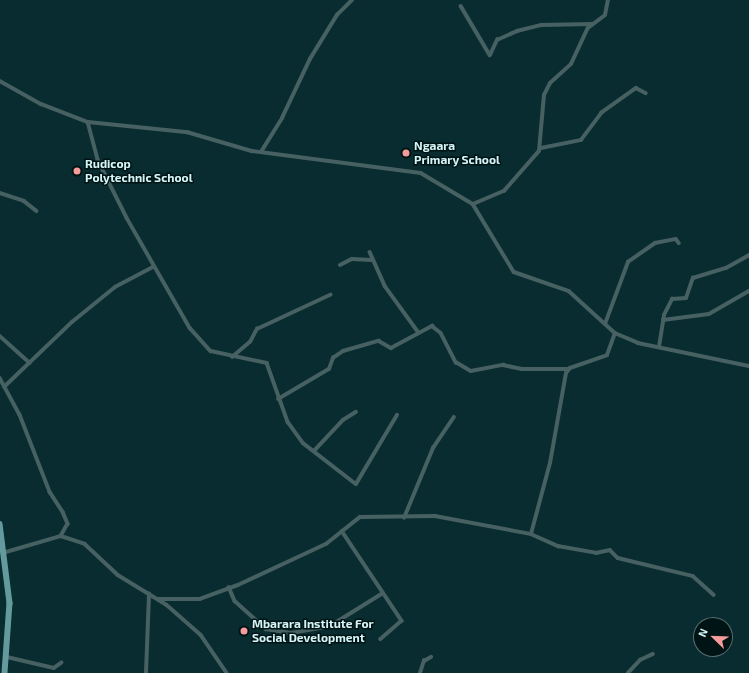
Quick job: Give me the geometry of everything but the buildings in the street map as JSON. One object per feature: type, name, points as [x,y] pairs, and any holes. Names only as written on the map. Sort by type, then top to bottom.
[{"type":"main road","points":[[0,524],[6,552],[10,603],[5,673]]},
{"type":"street","points":[[261,152],[282,118],[310,59],[337,15],[352,0]]},
{"type":"street","points":[[541,148],[542,100],[550,83],[570,64],[592,24],[605,15],[608,0]]},
{"type":"street","points":[[461,6],[490,55],[497,40],[516,31],[541,24],[592,24]]},
{"type":"street","points":[[0,81],[41,104],[88,122],[192,133],[231,147],[261,152],[413,170],[451,188],[473,204],[514,272],[569,291],[615,333],[659,347],[749,366]]},
{"type":"street","points":[[473,204],[504,191],[541,148],[581,140],[601,113],[636,88],[646,93]]},
{"type":"street","points":[[88,122],[98,160],[153,267],[199,340],[211,351],[232,357],[267,363],[278,399],[291,428],[314,452],[356,484],[397,415]]},
{"type":"street","points":[[0,194],[24,201],[37,211]]},
{"type":"street","points":[[605,324],[628,262],[655,243],[676,239],[679,243]]},
{"type":"street","points":[[370,252],[371,260],[418,333]]},
{"type":"street","points":[[659,347],[663,320],[672,299],[686,298],[693,278],[726,268],[749,255]]},
{"type":"street","points":[[340,265],[352,258],[371,260]]},
{"type":"street","points":[[0,393],[30,363],[115,287],[153,267]]},
{"type":"street","points":[[663,320],[709,314],[749,291]]},
{"type":"street","points":[[232,357],[250,342],[257,330],[330,295]]},
{"type":"street","points":[[278,399],[329,369],[333,358],[343,351],[379,341],[391,348],[429,327],[437,328],[456,362],[471,371],[503,366],[522,369],[568,369],[605,356],[615,333]]},
{"type":"street","points":[[0,336],[30,363]]},
{"type":"street","points":[[531,534],[568,369]]},
{"type":"street","points":[[0,378],[68,524],[61,536]]},
{"type":"street","points":[[314,452],[343,420],[356,412]]},
{"type":"street","points":[[404,518],[433,448],[454,417]]},
{"type":"street","points":[[159,599],[200,599],[326,544],[360,517],[404,518],[439,516],[531,534],[558,546],[596,552],[610,550],[618,558],[693,576],[714,595]]},
{"type":"street","points":[[342,531],[402,621],[381,639]]},
{"type":"street","points":[[6,552],[61,536],[85,544],[118,575],[159,599],[201,635],[227,673]]},
{"type":"street","points":[[229,587],[235,600],[266,629],[288,633],[330,626],[383,593]]},
{"type":"street","points":[[146,673],[149,594]]},
{"type":"street","points":[[628,673],[640,660],[653,654]]},
{"type":"street","points":[[420,673],[424,661],[431,657]]},
{"type":"street","points":[[0,661],[7,659],[54,668],[61,663]]},
{"type":"place","name":"Ngaara Primary School","points":[[406,153]]},
{"type":"place","name":"Rudicop Polytechnic School","points":[[77,171]]},
{"type":"place","name":"Mbarara Institute For Social Development","points":[[244,631]]}]
